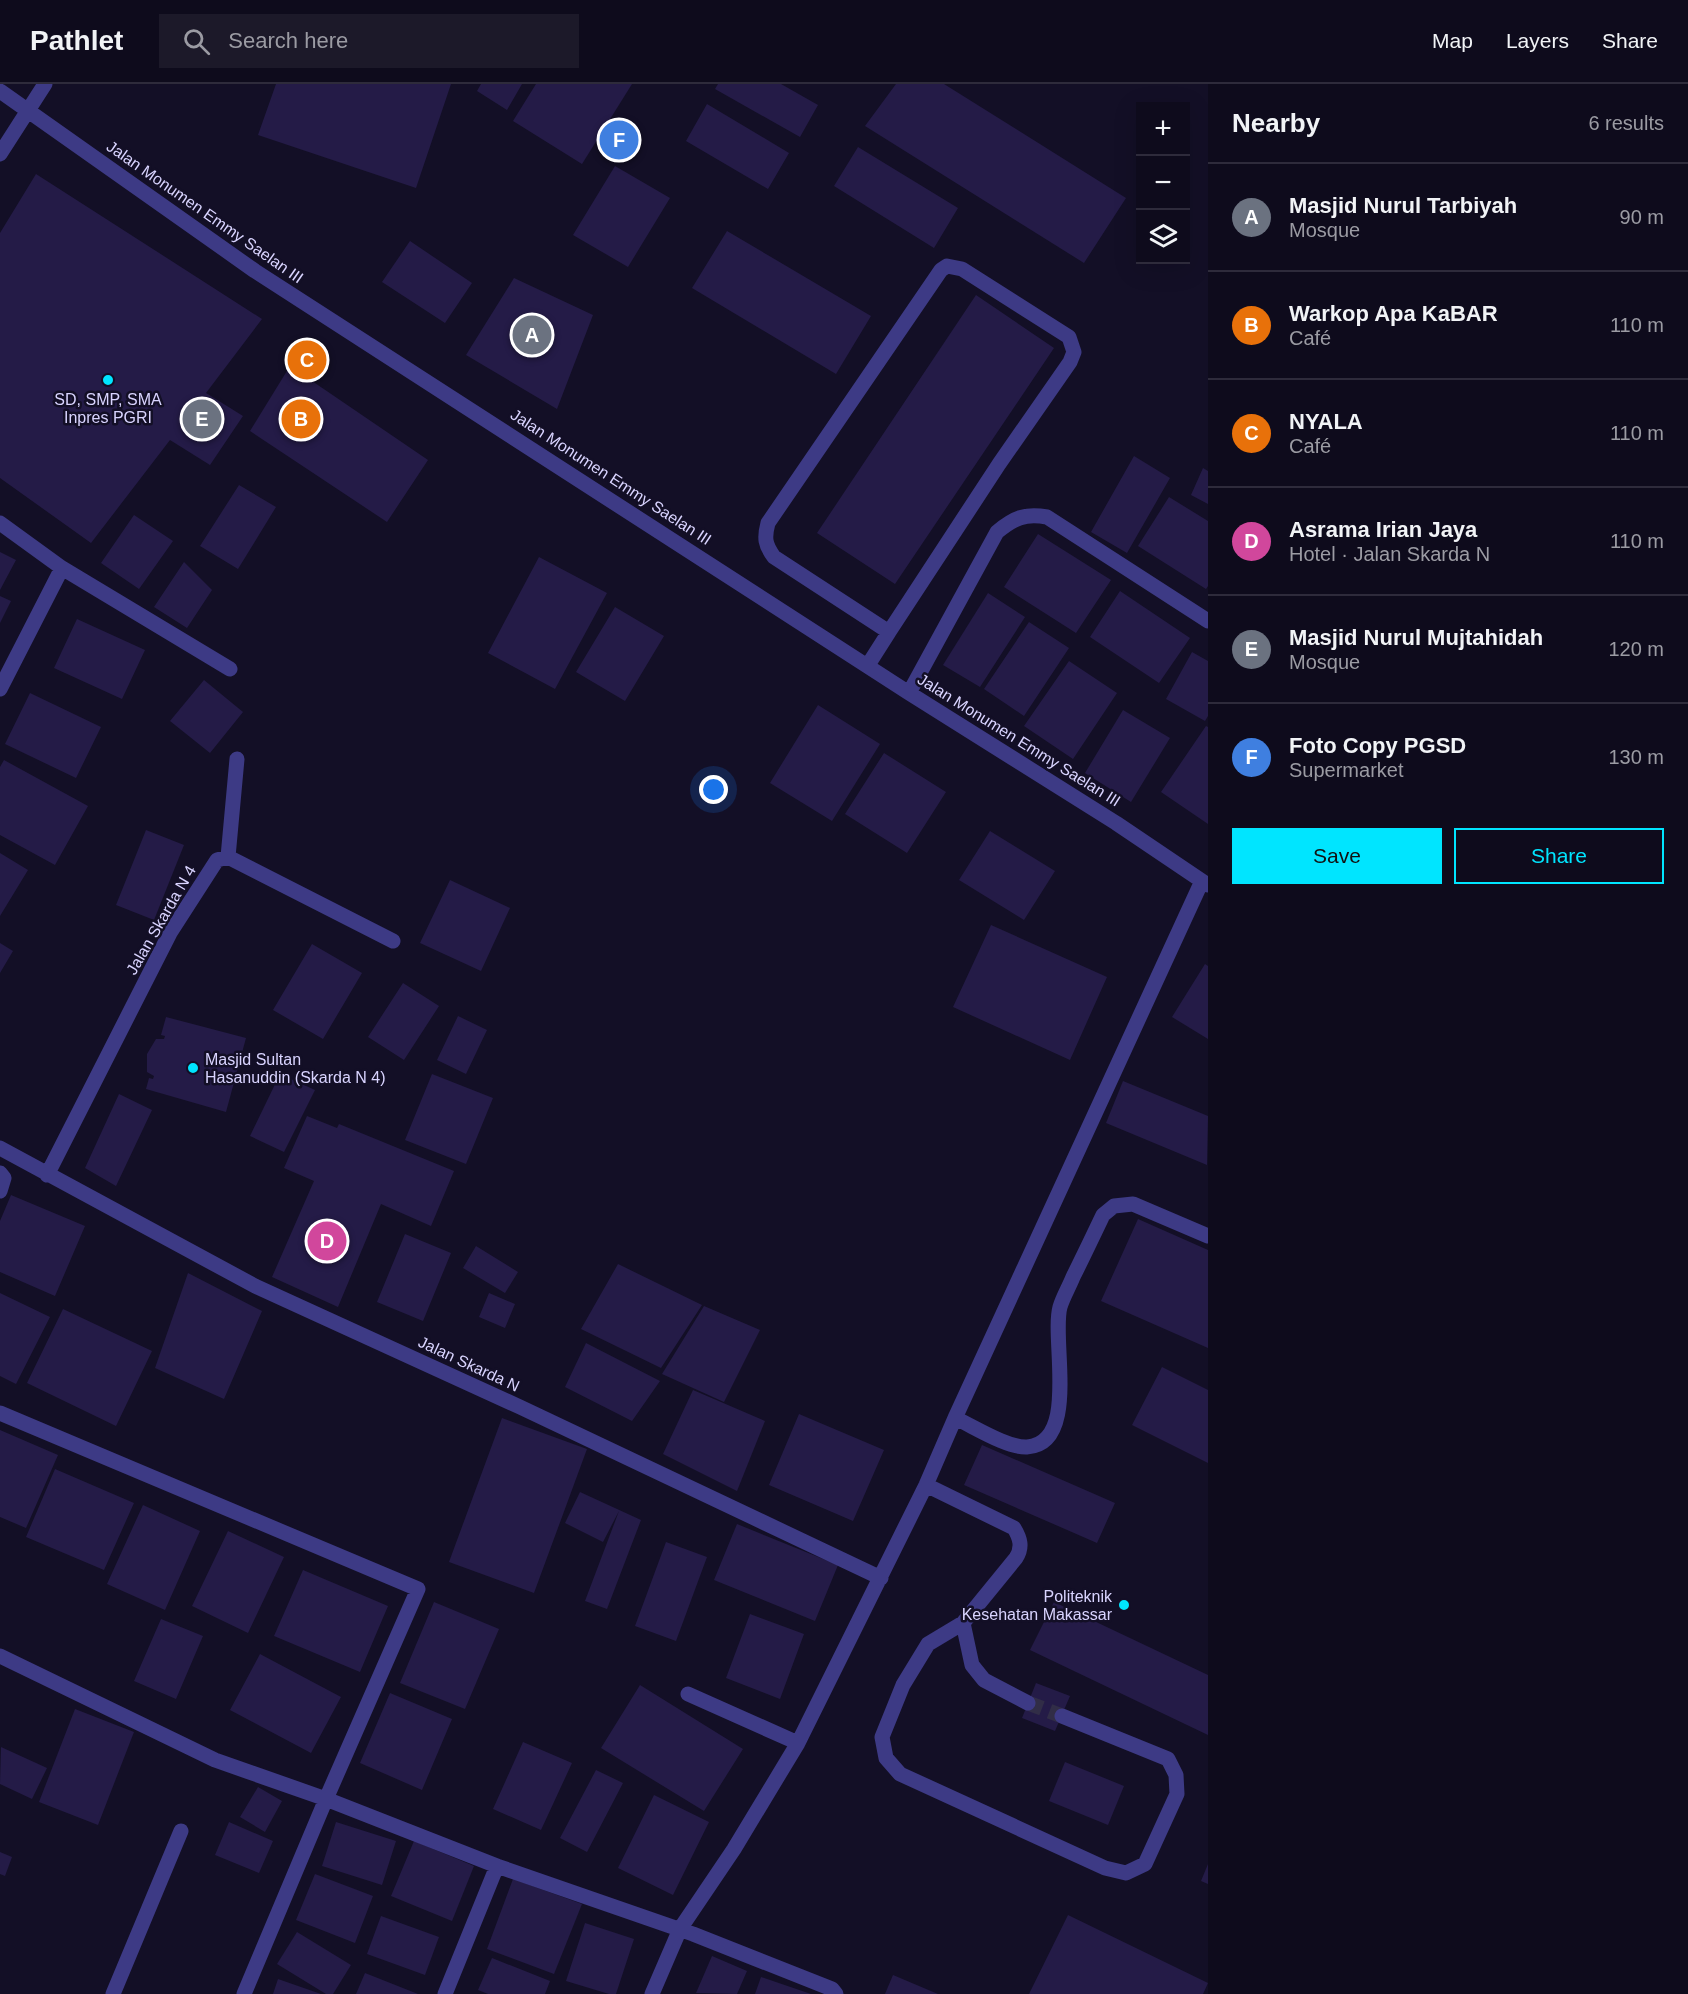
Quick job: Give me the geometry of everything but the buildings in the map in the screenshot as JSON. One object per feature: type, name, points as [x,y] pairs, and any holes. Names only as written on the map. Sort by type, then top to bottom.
[{"type":"street","points":[[0,154],[45,84]]},
{"type":"street","name":"Jalan Monumen Emmy Saelan III","points":[[0,91],[255,271],[868,664],[909,693],[1116,823],[1205,883]]},
{"type":"street","points":[[868,664],[889,632],[999,464],[1070,362],[1074,352],[1069,337],[962,269],[950,266],[941,270],[774,513],[768,523],[765,537],[766,546],[774,557],[889,632]]},
{"type":"street","points":[[909,693],[997,532],[1019,518],[1031,514],[1047,517],[1208,621]]},
{"type":"street","points":[[0,524],[62,568],[230,669]]},
{"type":"street","points":[[0,689],[62,568]]},
{"type":"street","points":[[237,759],[228,857],[393,941]]},
{"type":"street","name":"Jalan Skarda N 4","points":[[47,1175],[170,933],[217,860],[228,857]]},
{"type":"street","points":[[652,1994],[680,1929],[734,1849],[798,1743],[881,1578],[1205,883]]},
{"type":"street","name":"Jalan Skarda N","points":[[0,1148],[255,1286],[520,1407],[881,1578]]},
{"type":"street","points":[[0,1173],[4,1181],[0,1191]]},
{"type":"street","points":[[955,1418],[1007,1442],[1027,1447],[1044,1442],[1053,1429],[1060,1405],[1057,1327],[1060,1306],[1103,1215],[1113,1206],[1133,1204],[1208,1236]]},
{"type":"street","points":[[0,1413],[418,1588],[244,1994]]},
{"type":"street","points":[[926,1485],[1014,1528],[1020,1538],[1020,1551],[963,1623],[928,1644],[903,1685],[882,1737],[886,1758],[900,1774],[1106,1868],[1126,1873],[1145,1864],[1177,1794],[1176,1775],[1167,1759],[1062,1716]]},
{"type":"street","points":[[963,1623],[972,1665],[984,1680],[1028,1703]]},
{"type":"street","points":[[0,1656],[215,1760],[497,1866],[680,1929],[814,1981],[832,1989],[836,1994]]},
{"type":"street","points":[[688,1694],[798,1743]]},
{"type":"street","points":[[113,1994],[181,1831]]},
{"type":"street","points":[[445,1994],[497,1866]]},
{"type":"tunnel","points":[[1028,1703],[1062,1716]]},
{"type":"place","name":"Foto Copy PGSD","points":[[619,140]]},
{"type":"place","name":"Masjid Nurul Tarbiyah","points":[[532,335]]},
{"type":"place","name":"NYALA","points":[[307,360]]},
{"type":"place","name":"SD, SMP, SMA Inpres PGRI","points":[[108,380]]},
{"type":"place","name":"Masjid Nurul Mujtahidah","points":[[202,419]]},
{"type":"place","name":"Warkop Apa KaBAR","points":[[301,419]]},
{"type":"place","name":"Masjid Sultan Hasanuddin (Skarda N 4)","points":[[193,1068]]},
{"type":"place","name":"Asrama Irian Jaya","points":[[327,1241]]},
{"type":"place","name":"Politeknik Kesehatan Makassar","points":[[1124,1605]]}]
